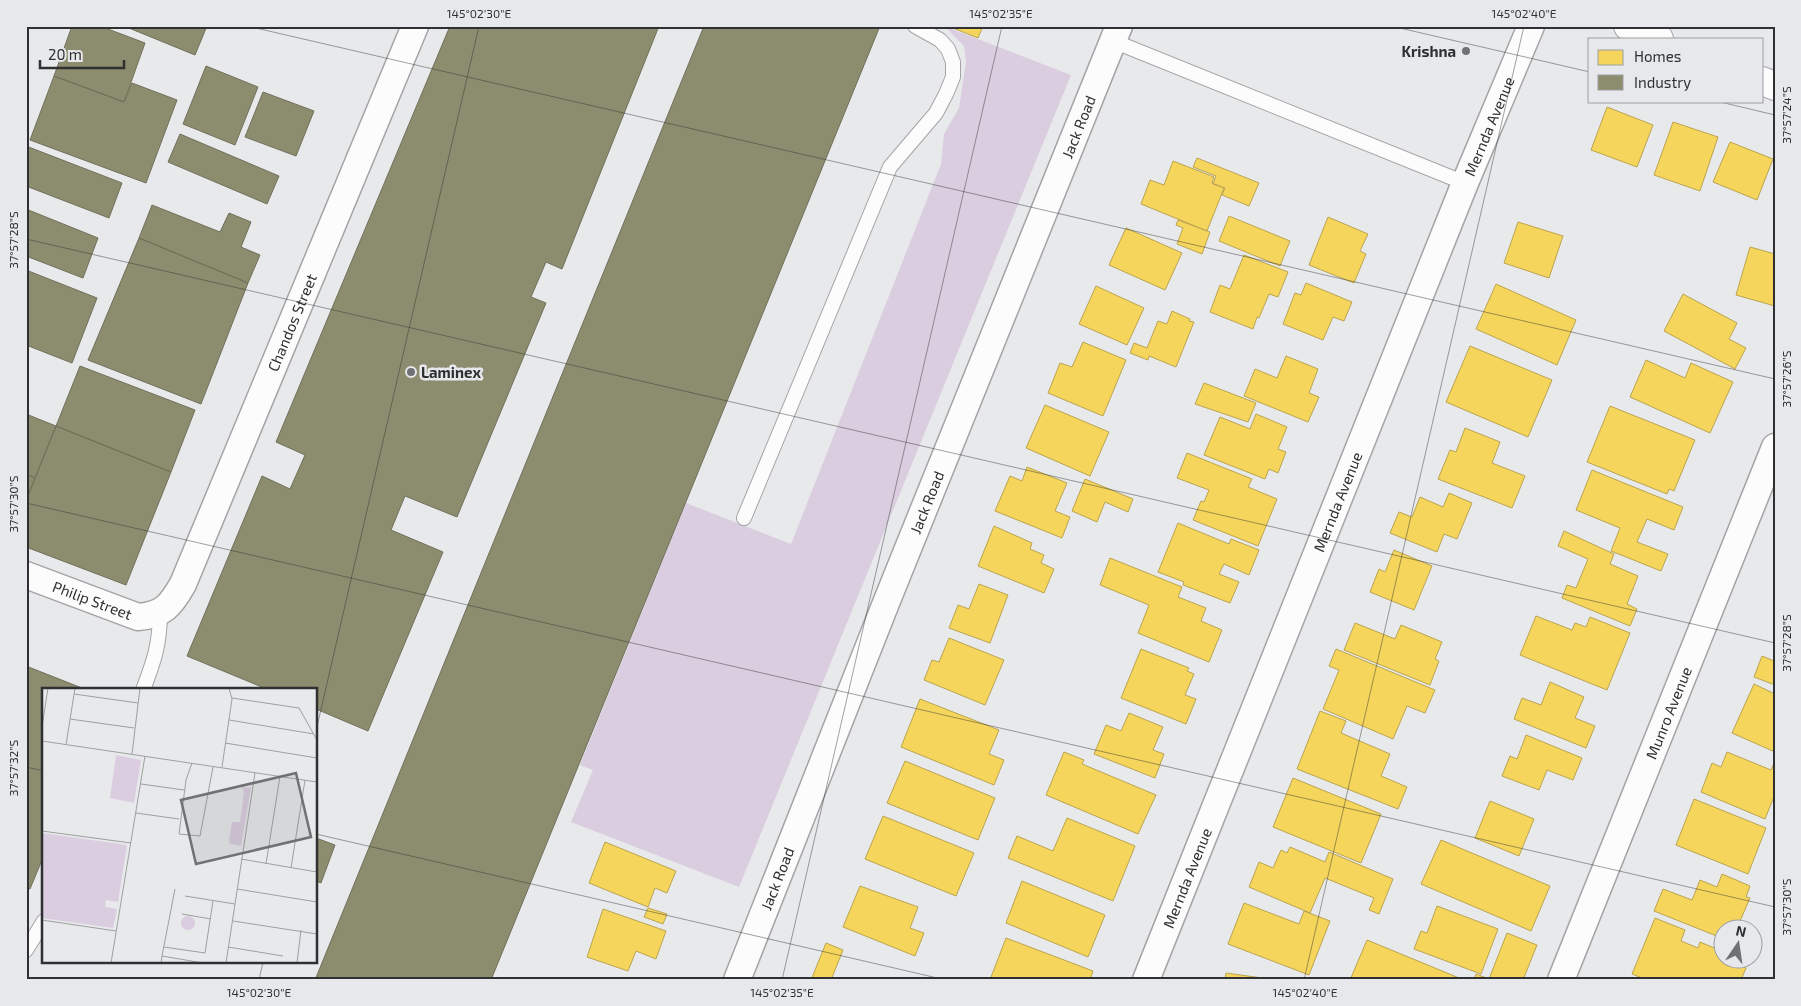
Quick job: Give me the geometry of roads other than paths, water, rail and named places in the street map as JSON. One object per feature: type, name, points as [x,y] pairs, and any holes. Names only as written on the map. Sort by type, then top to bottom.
[{"type":"main road","points":[[1628,26],[1657,38]]},
{"type":"street","name":"Chandos Street","points":[[160,612],[168,607],[183,584],[414,26]]},
{"type":"street","name":"Mernda Avenue","points":[[1146,980],[1465,183],[1531,26]]},
{"type":"street","name":"Jack Road","points":[[738,980],[886,603],[1116,34]]},
{"type":"street","name":"Munro Avenue","points":[[1561,980],[1775,447]]},
{"type":"street","name":"Philip Street","points":[[26,575],[129,615],[138,617],[150,616],[160,612]]},
{"type":"lane","points":[[744,518],[890,167],[936,113],[953,77],[953,62],[948,49],[940,40],[915,26]]},
{"type":"lane","points":[[1116,34],[1465,183]]},
{"type":"lane","points":[[144,688],[156,654],[160,634],[160,612]]},
{"type":"lane","points":[[26,950],[42,924]]},
{"type":"place","name":"Krishna","points":[[1466,51]]},
{"type":"place","name":"Laminex","points":[[411,372]]}]
